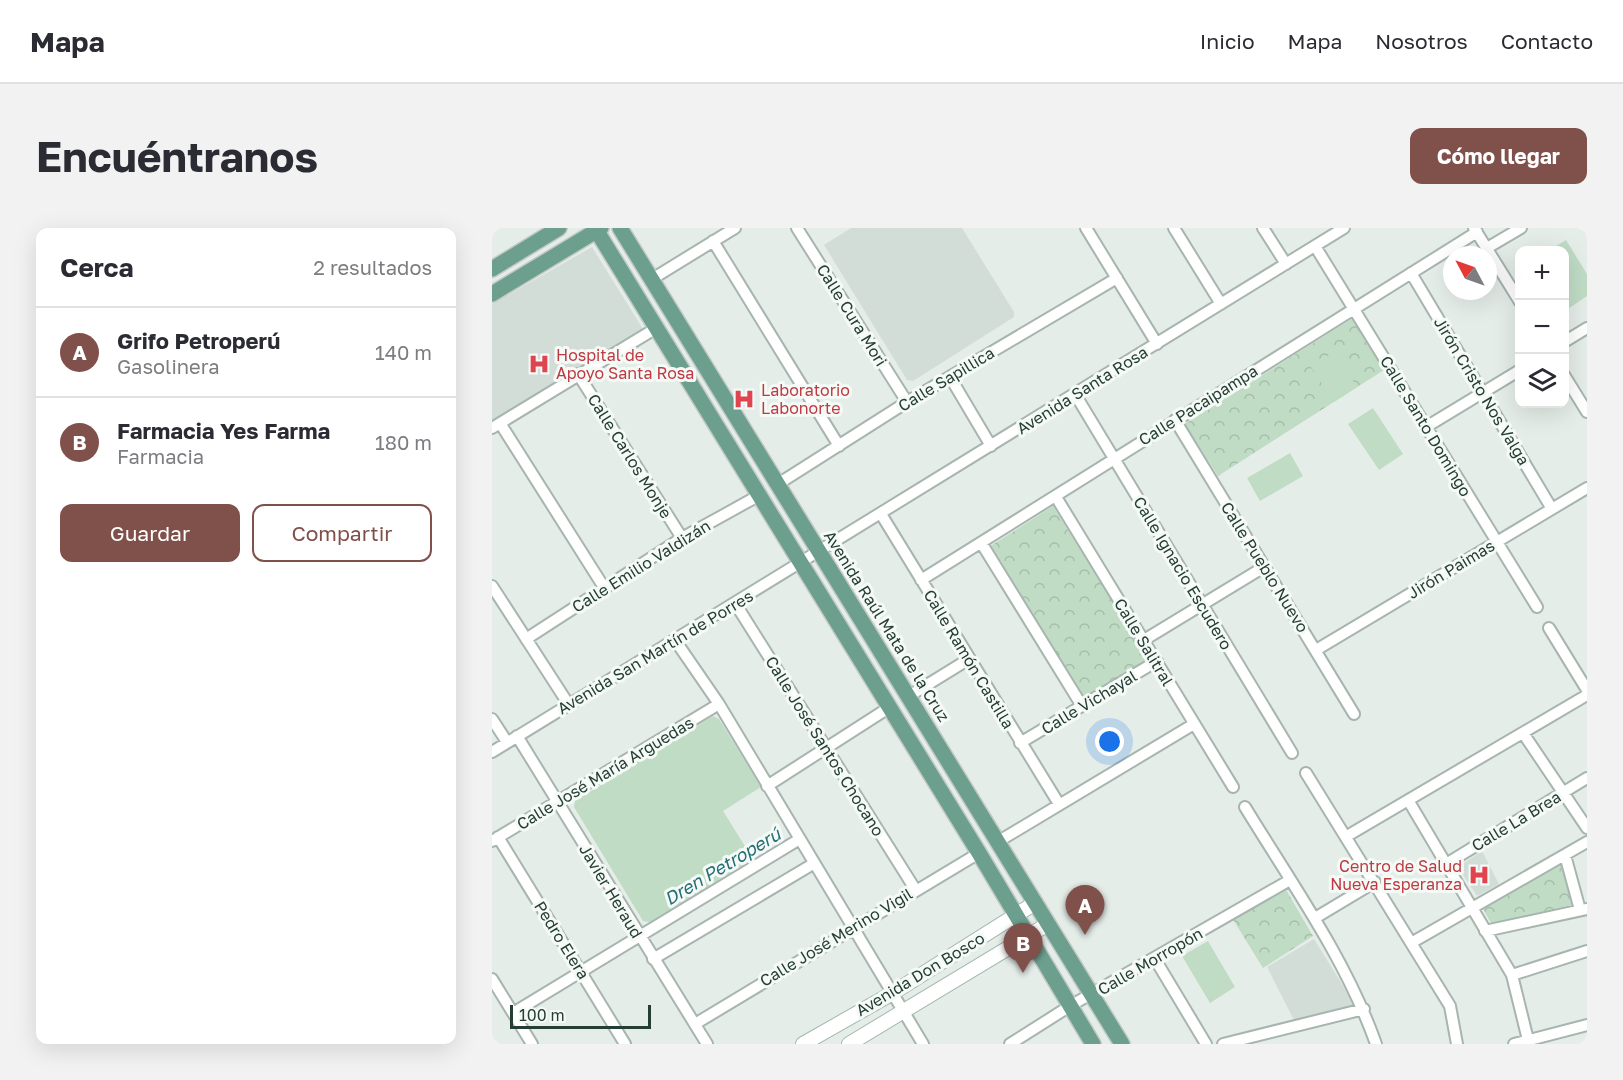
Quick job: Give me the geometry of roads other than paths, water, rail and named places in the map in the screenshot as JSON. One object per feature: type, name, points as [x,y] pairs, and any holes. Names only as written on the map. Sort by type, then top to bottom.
[{"type":"main road","points":[[492,269],[558,228]]},
{"type":"main road","name":"Avenida Raúl Mata de la Cruz","points":[[620,228],[1122,1044]]},
{"type":"main road","points":[[492,294],[598,229],[758,496],[1017,915],[1093,1044]]},
{"type":"street","points":[[652,279],[735,228]]},
{"type":"street","name":"Calle Cura Mori","points":[[797,228],[907,402]]},
{"type":"street","points":[[1086,228],[1157,344]]},
{"type":"street","points":[[1174,228],[1221,304]]},
{"type":"street","points":[[1263,228],[1286,264]]},
{"type":"street","name":"Avenida Santa Rosa","points":[[819,552],[1344,228]]},
{"type":"street","points":[[1490,246],[1521,228]]},
{"type":"street","points":[[1476,230],[1486,246]]},
{"type":"street","name":"Calle Pacaipampa","points":[[921,580],[982,544],[1113,458],[1411,273],[1476,230]]},
{"type":"street","points":[[713,241],[839,446]]},
{"type":"street","name":"Calle Santo Domingo","points":[[1315,246],[1536,607]]},
{"type":"street","points":[[1497,264],[1519,300]]},
{"type":"street","name":"Jirón Cristo Nos Valga","points":[[1411,273],[1552,508]]},
{"type":"street","name":"Calle Sapillica","points":[[778,484],[907,402],[1117,278]]},
{"type":"street","points":[[605,589],[496,426],[658,327]]},
{"type":"street","points":[[1569,339],[1587,328]]},
{"type":"street","points":[[1426,428],[1515,373]]},
{"type":"street","name":"Calle Carlos Monje","points":[[578,374],[682,538]]},
{"type":"street","points":[[950,376],[991,446]]},
{"type":"street","points":[[1569,383],[1587,412]]},
{"type":"street","name":"Calle Ignacio Escudero","points":[[1074,394],[1292,753]]},
{"type":"street","name":"Calle Pueblo Nuevo","points":[[1174,420],[1354,714]]},
{"type":"street","name":"Jirón Paimas","points":[[1316,650],[1587,489]]},
{"type":"street","name":"Calle Emilio Valdizán","points":[[526,639],[682,538],[758,496]]},
{"type":"street","name":"Calle Salitral","points":[[1056,497],[1233,787]]},
{"type":"street","name":"Calle Ramón Castilla","points":[[881,514],[1059,804]]},
{"type":"street","points":[[982,544],[1082,706]]},
{"type":"street","name":"Avenida San Martín de Porres","points":[[492,752],[819,552]]},
{"type":"street","points":[[1144,640],[1264,567]]},
{"type":"street","points":[[492,586],[568,705]]},
{"type":"street","name":"Calle José Santos Chocano","points":[[735,603],[915,889]]},
{"type":"street","points":[[1549,628],[1587,690]]},
{"type":"street","points":[[675,640],[719,704],[798,840],[922,1044]]},
{"type":"street","points":[[909,696],[969,659]]},
{"type":"street","name":"Calle Vichayal","points":[[1020,742],[1157,661]]},
{"type":"street","points":[[1347,836],[1587,695]]},
{"type":"street","name":"Calle José María Arguedas","points":[[495,839],[719,704]]},
{"type":"street","points":[[767,786],[828,750],[890,707]]},
{"type":"street","points":[[492,719],[507,742]]},
{"type":"street","points":[[999,841],[1194,724]]},
{"type":"street","points":[[1523,733],[1587,828]]},
{"type":"street","name":"Javier Heraud","points":[[517,736],[707,1044]]},
{"type":"street","points":[[1306,773],[1450,1006],[1457,1044]]},
{"type":"street","name":"Calle La Brea","points":[[1446,864],[1587,778]]},
{"type":"street","points":[[1408,800],[1512,975],[1529,1042]]},
{"type":"street","points":[[1245,807],[1315,918],[1364,1009],[1376,1044]]},
{"type":"street","name":"Pedro Elera","points":[[495,839],[581,971],[625,1044]]},
{"type":"street","points":[[513,1013],[798,840]]},
{"type":"street","points":[[1411,943],[1587,842]]},
{"type":"street","name":"Calle José Merino Vigil","points":[[695,1024],[915,889],[979,853]]},
{"type":"street","points":[[1485,931],[1584,910],[1565,855]]},
{"type":"street","points":[[653,959],[813,864]]},
{"type":"street","name":"Calle Morropón","points":[[1010,1044],[1070,1006],[1290,880]]},
{"type":"street","points":[[1315,918],[1375,882]]},
{"type":"street","name":"Avenida Don Bosco","points":[[803,1044],[891,994],[1035,903]]},
{"type":"street","name":"Avenida Don Bosco","points":[[849,1044],[1048,924]]},
{"type":"street","points":[[1512,975],[1587,951]]},
{"type":"street","points":[[1155,959],[1206,1044]]},
{"type":"street","points":[[492,979],[532,1044]]},
{"type":"street","points":[[1224,1044],[1364,1009]]},
{"type":"street","points":[[1514,1044],[1529,1042],[1587,1025]]},
{"type":"place","name":"Hospital de Apoyo Santa Rosa","points":[[539,364]]},
{"type":"place","name":"Laboratorio Labonorte","points":[[744,399]]},
{"type":"place","name":"Centro de Salud Nueva Esperanza","points":[[1479,875]]},
{"type":"place","name":"Grifo Petroperú","points":[[1085,935]]},
{"type":"place","name":"Farmacia Yes Farma","points":[[1023,973]]},
{"type":"water label","name":"Dren Petroperú","points":[[722,866]]}]
